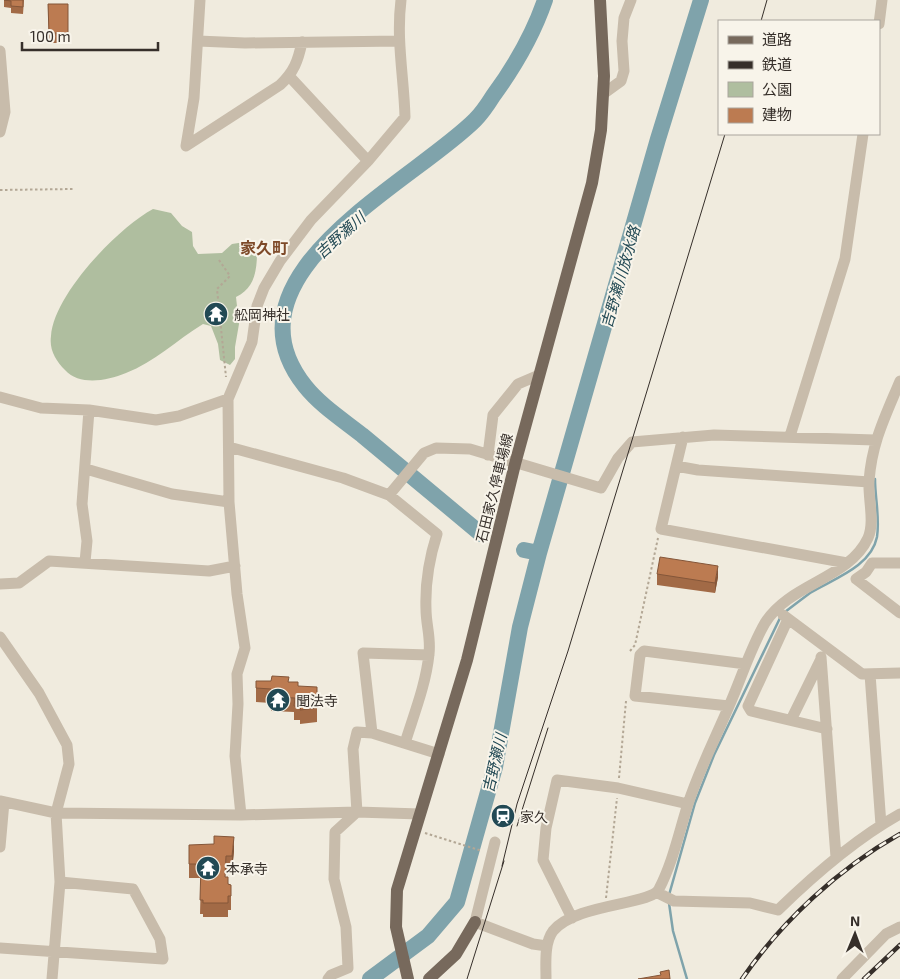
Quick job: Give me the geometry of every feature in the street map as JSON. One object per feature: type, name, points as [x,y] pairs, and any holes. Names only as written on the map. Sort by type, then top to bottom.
[{"type":"main road","name":"石田家久停車場線","points":[[408,978],[395,918],[397,890],[467,660],[515,464],[592,183],[601,130],[603,94],[600,0]]},
{"type":"main road","points":[[429,979],[456,954],[475,922]]},
{"type":"street","points":[[200,0],[194,98],[186,146],[267,96],[290,77],[298,63],[302,42]]},
{"type":"street","points":[[241,815],[235,756],[238,704],[237,674],[245,648],[234,566],[230,502],[228,399],[252,342],[257,306],[264,288],[280,261],[311,220],[368,161],[405,117],[404,85],[399,41],[401,0]]},
{"type":"street","points":[[603,94],[621,81],[624,71],[622,41],[624,18],[631,0]]},
{"type":"street","points":[[880,20],[882,0]]},
{"type":"street","points":[[198,41],[399,41]]},
{"type":"street","points":[[0,51],[5,112],[0,132]]},
{"type":"street","points":[[290,77],[368,161]]},
{"type":"street","points":[[790,436],[845,259],[863,135]]},
{"type":"street","points":[[488,455],[493,416],[518,384],[539,376]]},
{"type":"street","points":[[827,729],[751,711],[748,706],[782,614],[796,593],[847,563],[858,553],[869,534],[869,482],[875,440],[900,381]]},
{"type":"street","points":[[0,397],[41,408],[89,410],[156,420],[179,416],[228,399]]},
{"type":"street","points":[[85,562],[87,541],[82,504],[89,410]]},
{"type":"street","points":[[389,495],[424,453],[436,448],[459,448],[488,455],[595,487],[602,486],[618,458],[632,442],[714,434],[875,440]]},
{"type":"street","points":[[683,437],[660,529],[847,563]]},
{"type":"street","points":[[229,446],[343,478],[389,495],[436,534],[429,558],[426,587],[426,611],[430,632],[429,655],[422,688],[405,742]]},
{"type":"street","points":[[676,466],[698,470],[869,482]]},
{"type":"street","points":[[86,469],[172,494],[230,502]]},
{"type":"street","points":[[0,584],[19,583],[49,561],[209,571],[234,566]]},
{"type":"street","points":[[900,563],[872,563],[866,572],[856,579],[900,613]]},
{"type":"street","points":[[782,614],[824,653],[862,674],[900,673]]},
{"type":"street","points":[[665,897],[667,874],[697,778],[763,627],[782,614]]},
{"type":"street","points":[[0,637],[39,693],[67,745],[69,764],[56,813],[60,882],[52,979]]},
{"type":"street","points":[[729,706],[635,696],[640,655],[644,651],[746,664]]},
{"type":"street","points":[[372,733],[363,653],[429,655]]},
{"type":"street","points":[[791,720],[824,653]]},
{"type":"street","points":[[824,653],[836,857]]},
{"type":"street","points":[[870,674],[881,825]]},
{"type":"street","points":[[357,812],[353,749],[357,732],[372,733],[439,754]]},
{"type":"street","points":[[572,918],[543,860],[546,828],[557,780],[618,788],[688,804]]},
{"type":"street","points":[[0,847],[2,802],[56,813],[241,815],[357,812],[420,814]]},
{"type":"street","points":[[328,979],[331,975],[348,968],[346,927],[334,879],[335,832],[357,812]]},
{"type":"street","points":[[546,979],[547,946],[553,931],[579,913],[648,898],[665,897],[750,903],[771,906],[778,910],[836,857],[900,814]]},
{"type":"street","points":[[495,842],[475,922],[533,944],[547,946]]},
{"type":"street","points":[[0,948],[163,959],[160,939],[133,889],[60,882]]},
{"type":"street","points":[[842,979],[886,934],[900,926]]},
{"type":"path","points":[[0,190],[73,189]]},
{"type":"path","points":[[219,260],[230,276],[217,289],[226,381]]},
{"type":"path","points":[[630,658],[630,649],[635,645],[660,529]]},
{"type":"path","points":[[605,906],[627,696]]},
{"type":"path","points":[[428,834],[487,852]]},
{"type":"green space","points":[[153,209],[171,213],[182,226],[192,232],[193,246],[198,254],[222,253],[232,244],[245,242],[257,251],[254,278],[247,289],[236,297],[239,324],[235,359],[230,365],[220,360],[218,344],[211,326],[203,324],[156,357],[126,373],[94,381],[71,375],[59,363],[51,346],[55,319],[63,301],[75,282],[106,246],[139,218]]},
{"type":"building","points":[[4,0],[23,0],[23,7],[11,6],[11,1]]},
{"type":"building","points":[[48,4],[68,4],[68,33],[49,33]]},
{"type":"building","points":[[660,557],[718,566],[715,583],[657,574]]},
{"type":"building","points":[[272,676],[289,677],[288,682],[298,682],[298,686],[317,687],[317,708],[300,710],[301,707],[294,706],[295,698],[271,697],[271,689],[256,688],[256,681],[271,681]]},
{"type":"building","points":[[214,836],[234,837],[232,856],[226,856],[225,877],[228,877],[228,884],[231,885],[231,896],[228,896],[228,903],[203,903],[203,900],[200,900],[201,864],[189,864],[189,845],[214,844]]},
{"type":"building","points":[[669,970],[670,979],[638,979],[661,975],[660,972]]},
{"type":"waterway","name":"吉野瀬川","points":[[481,534],[325,406],[305,386],[284,345],[286,306],[304,270],[333,235],[370,203],[446,145],[475,120],[523,50],[545,0]]},
{"type":"waterway","name":"吉野瀬川放水路","points":[[539,553],[658,139],[701,0]]},
{"type":"waterway","points":[[785,612],[810,593],[850,571],[867,556],[877,537],[875,479]]},
{"type":"waterway","name":"吉野瀬川","points":[[370,979],[428,936],[457,902],[495,767],[520,627],[539,553],[524,550]]},
{"type":"waterway","points":[[669,895],[695,803],[714,755],[780,618]]},
{"type":"waterway","points":[[669,903],[673,931],[687,979]]},
{"type":"tram line","points":[[761,20],[767,0]]},
{"type":"tram line","points":[[502,866],[517,804],[568,651],[725,135]]},
{"type":"tram line","points":[[517,826],[548,728]]},
{"type":"tram line","points":[[467,979],[504,861]]},
{"type":"railway","points":[[742,979],[775,937],[813,898],[855,863],[900,834]]},
{"type":"railway","points":[[864,979],[900,945]]},
{"type":"place","name":"舩岡神社","points":[[216,314]]},
{"type":"place","name":"聞法寺","points":[[278,700]]},
{"type":"place","name":"家久","points":[[503,816]]},
{"type":"place","name":"本承寺","points":[[208,868]]},
{"type":"district","name":"家久町","points":[[264,247]]}]
